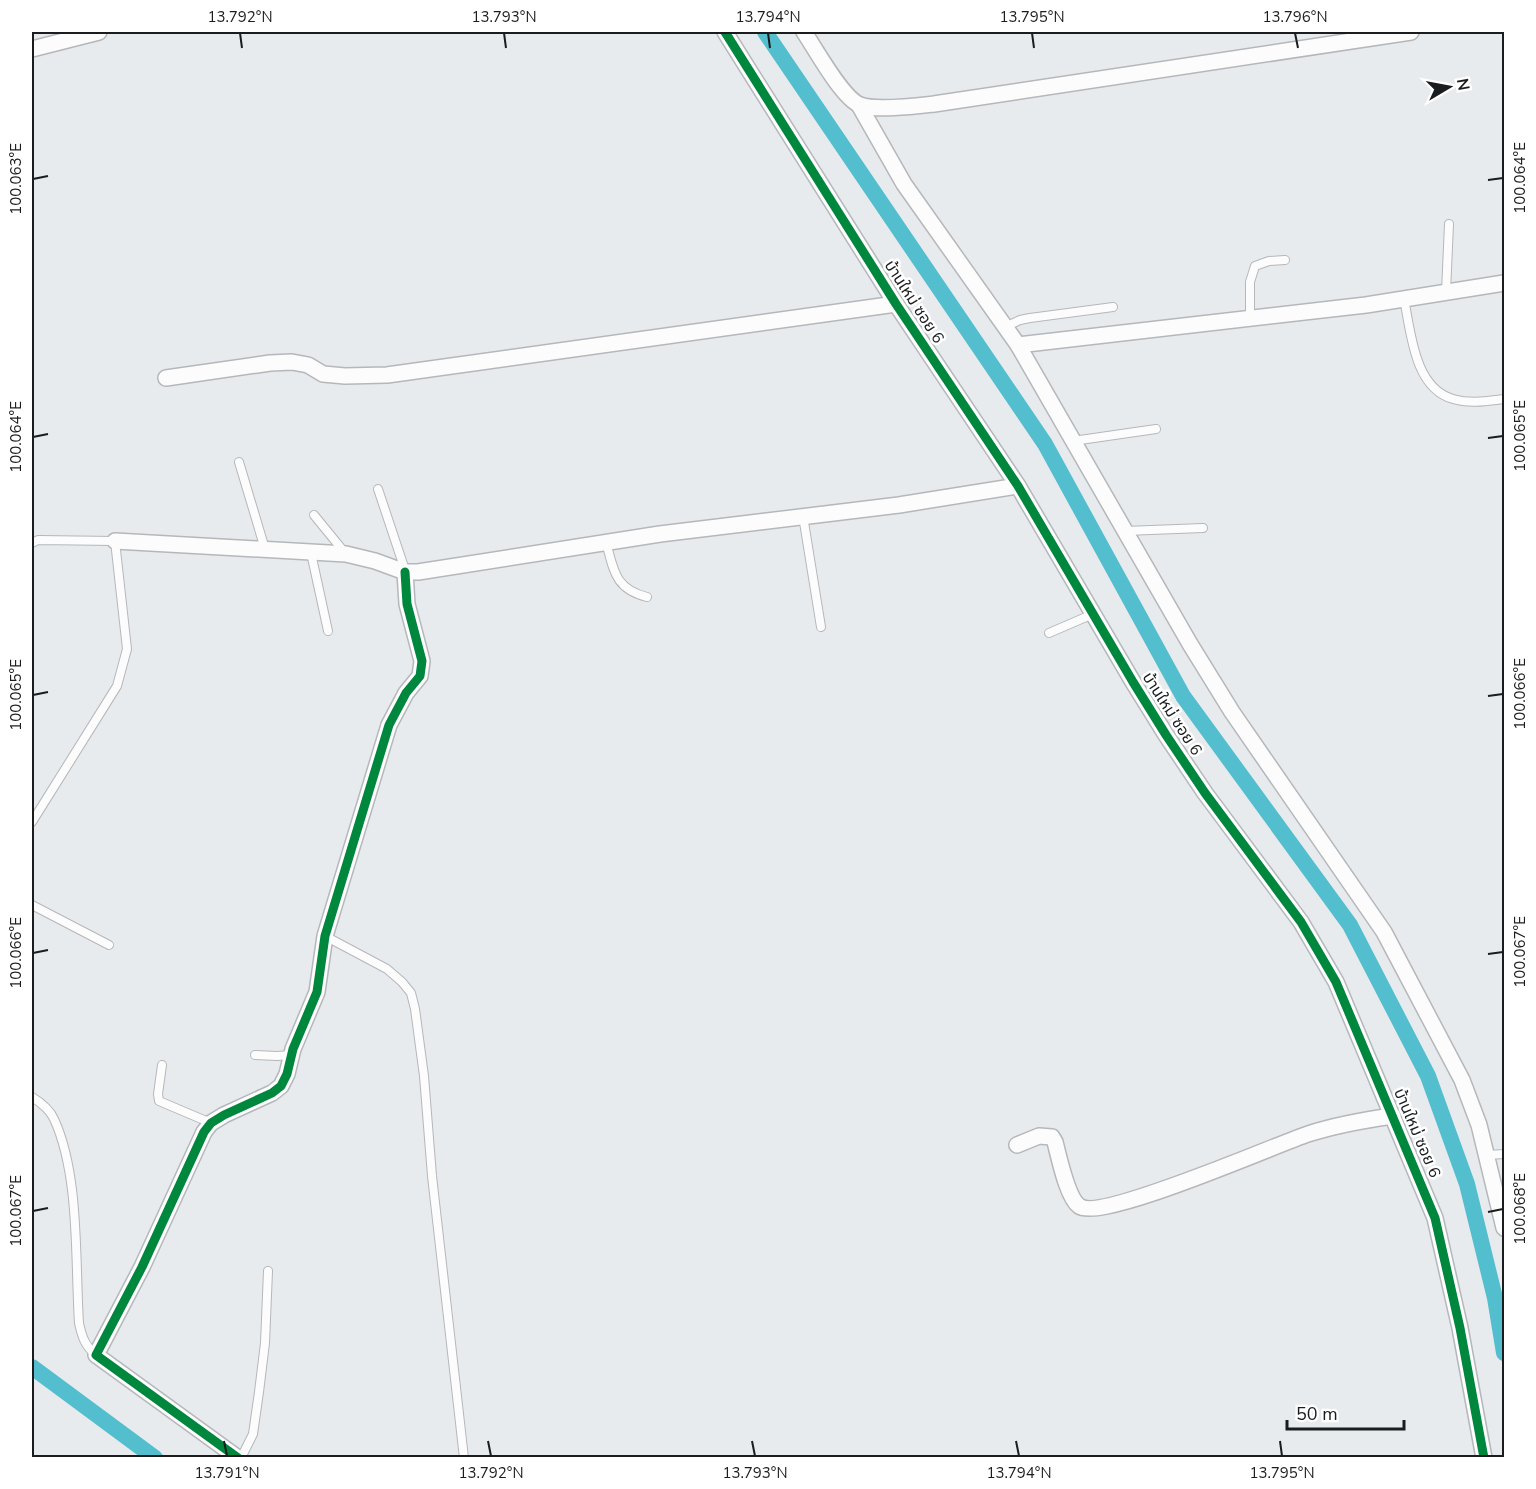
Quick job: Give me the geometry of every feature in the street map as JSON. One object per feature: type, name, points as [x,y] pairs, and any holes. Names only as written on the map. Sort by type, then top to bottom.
[{"type":"street","points":[[32,49],[99,32]]},
{"type":"street","name":"บ้านใหม่ ซอย 6","points":[[725,32],[896,304],[1018,486],[1173,745],[1301,922],[1336,982],[1435,1218],[1460,1328],[1484,1458]]},
{"type":"street","points":[[804,32],[840,87],[859,105],[904,184],[1018,345],[1232,711],[1384,932],[1462,1080],[1479,1125],[1504,1228]]},
{"type":"street","points":[[859,105],[882,107],[934,104],[1411,32]]},
{"type":"street","points":[[1018,345],[1250,319],[1404,299],[1504,283]]},
{"type":"street","points":[[166,378],[292,362],[308,365],[323,374],[387,375],[896,304]]},
{"type":"street","points":[[114,541],[346,554],[405,572],[418,572],[606,542],[899,505],[1018,486]]},
{"type":"street","points":[[240,1458],[96,1355],[142,1267],[204,1132],[211,1122],[272,1093],[280,1086],[287,1074],[316,992],[325,936],[389,725],[406,693],[420,676],[422,661],[407,604],[405,572]]},
{"type":"street","points":[[1017,1145],[1040,1136],[1052,1137],[1072,1197],[1077,1205],[1092,1210],[1108,1207],[1341,1124],[1393,1116]]},
{"type":"lane","points":[[1446,292],[1449,224]]},
{"type":"lane","points":[[1250,319],[1250,282],[1255,266],[1269,261],[1285,260]]},
{"type":"lane","points":[[1404,299],[1418,366],[1438,390],[1451,399],[1475,402],[1504,399]]},
{"type":"lane","points":[[1005,327],[1030,318],[1113,307]]},
{"type":"lane","points":[[1073,441],[1156,429]]},
{"type":"lane","points":[[239,462],[265,549]]},
{"type":"lane","points":[[378,489],[405,572]]},
{"type":"lane","points":[[314,514],[346,554]]},
{"type":"lane","points":[[803,516],[821,627]]},
{"type":"lane","points":[[1125,531],[1203,528]]},
{"type":"lane","points":[[32,543],[38,540],[114,541],[127,649],[117,686],[32,822]]},
{"type":"lane","points":[[606,542],[614,571],[621,582],[633,593],[647,597]]},
{"type":"lane","points":[[311,553],[328,631]]},
{"type":"lane","points":[[1049,633],[1093,614]]},
{"type":"lane","points":[[32,904],[109,945]]},
{"type":"lane","points":[[325,936],[387,969],[411,993],[424,1076],[432,1176],[464,1458]]},
{"type":"lane","points":[[255,1055],[292,1055]]},
{"type":"lane","points":[[162,1065],[159,1101],[211,1122]]},
{"type":"lane","points":[[32,1097],[39,1101],[53,1117],[65,1149],[72,1190],[79,1323],[82,1338],[96,1355]]},
{"type":"lane","points":[[1487,1155],[1504,1154]]},
{"type":"lane","points":[[240,1458],[253,1434],[265,1343],[268,1271]]},
{"type":"waterway","points":[[765,32],[1045,444],[1183,696],[1350,925],[1428,1076],[1467,1184],[1495,1298],[1504,1353]]},
{"type":"waterway","points":[[32,1367],[155,1458]]},
{"type":"cycle path","points":[[725,32],[896,304],[1018,486],[1166,735],[1205,793],[1301,922],[1336,982],[1435,1218],[1460,1328],[1484,1458]]},
{"type":"cycle path","points":[[238,1458],[96,1355],[142,1267],[204,1132],[211,1123],[224,1115],[272,1093],[281,1086],[287,1074],[293,1049],[317,992],[325,936],[389,725],[406,693],[420,676],[422,661],[407,604],[405,572]]}]
